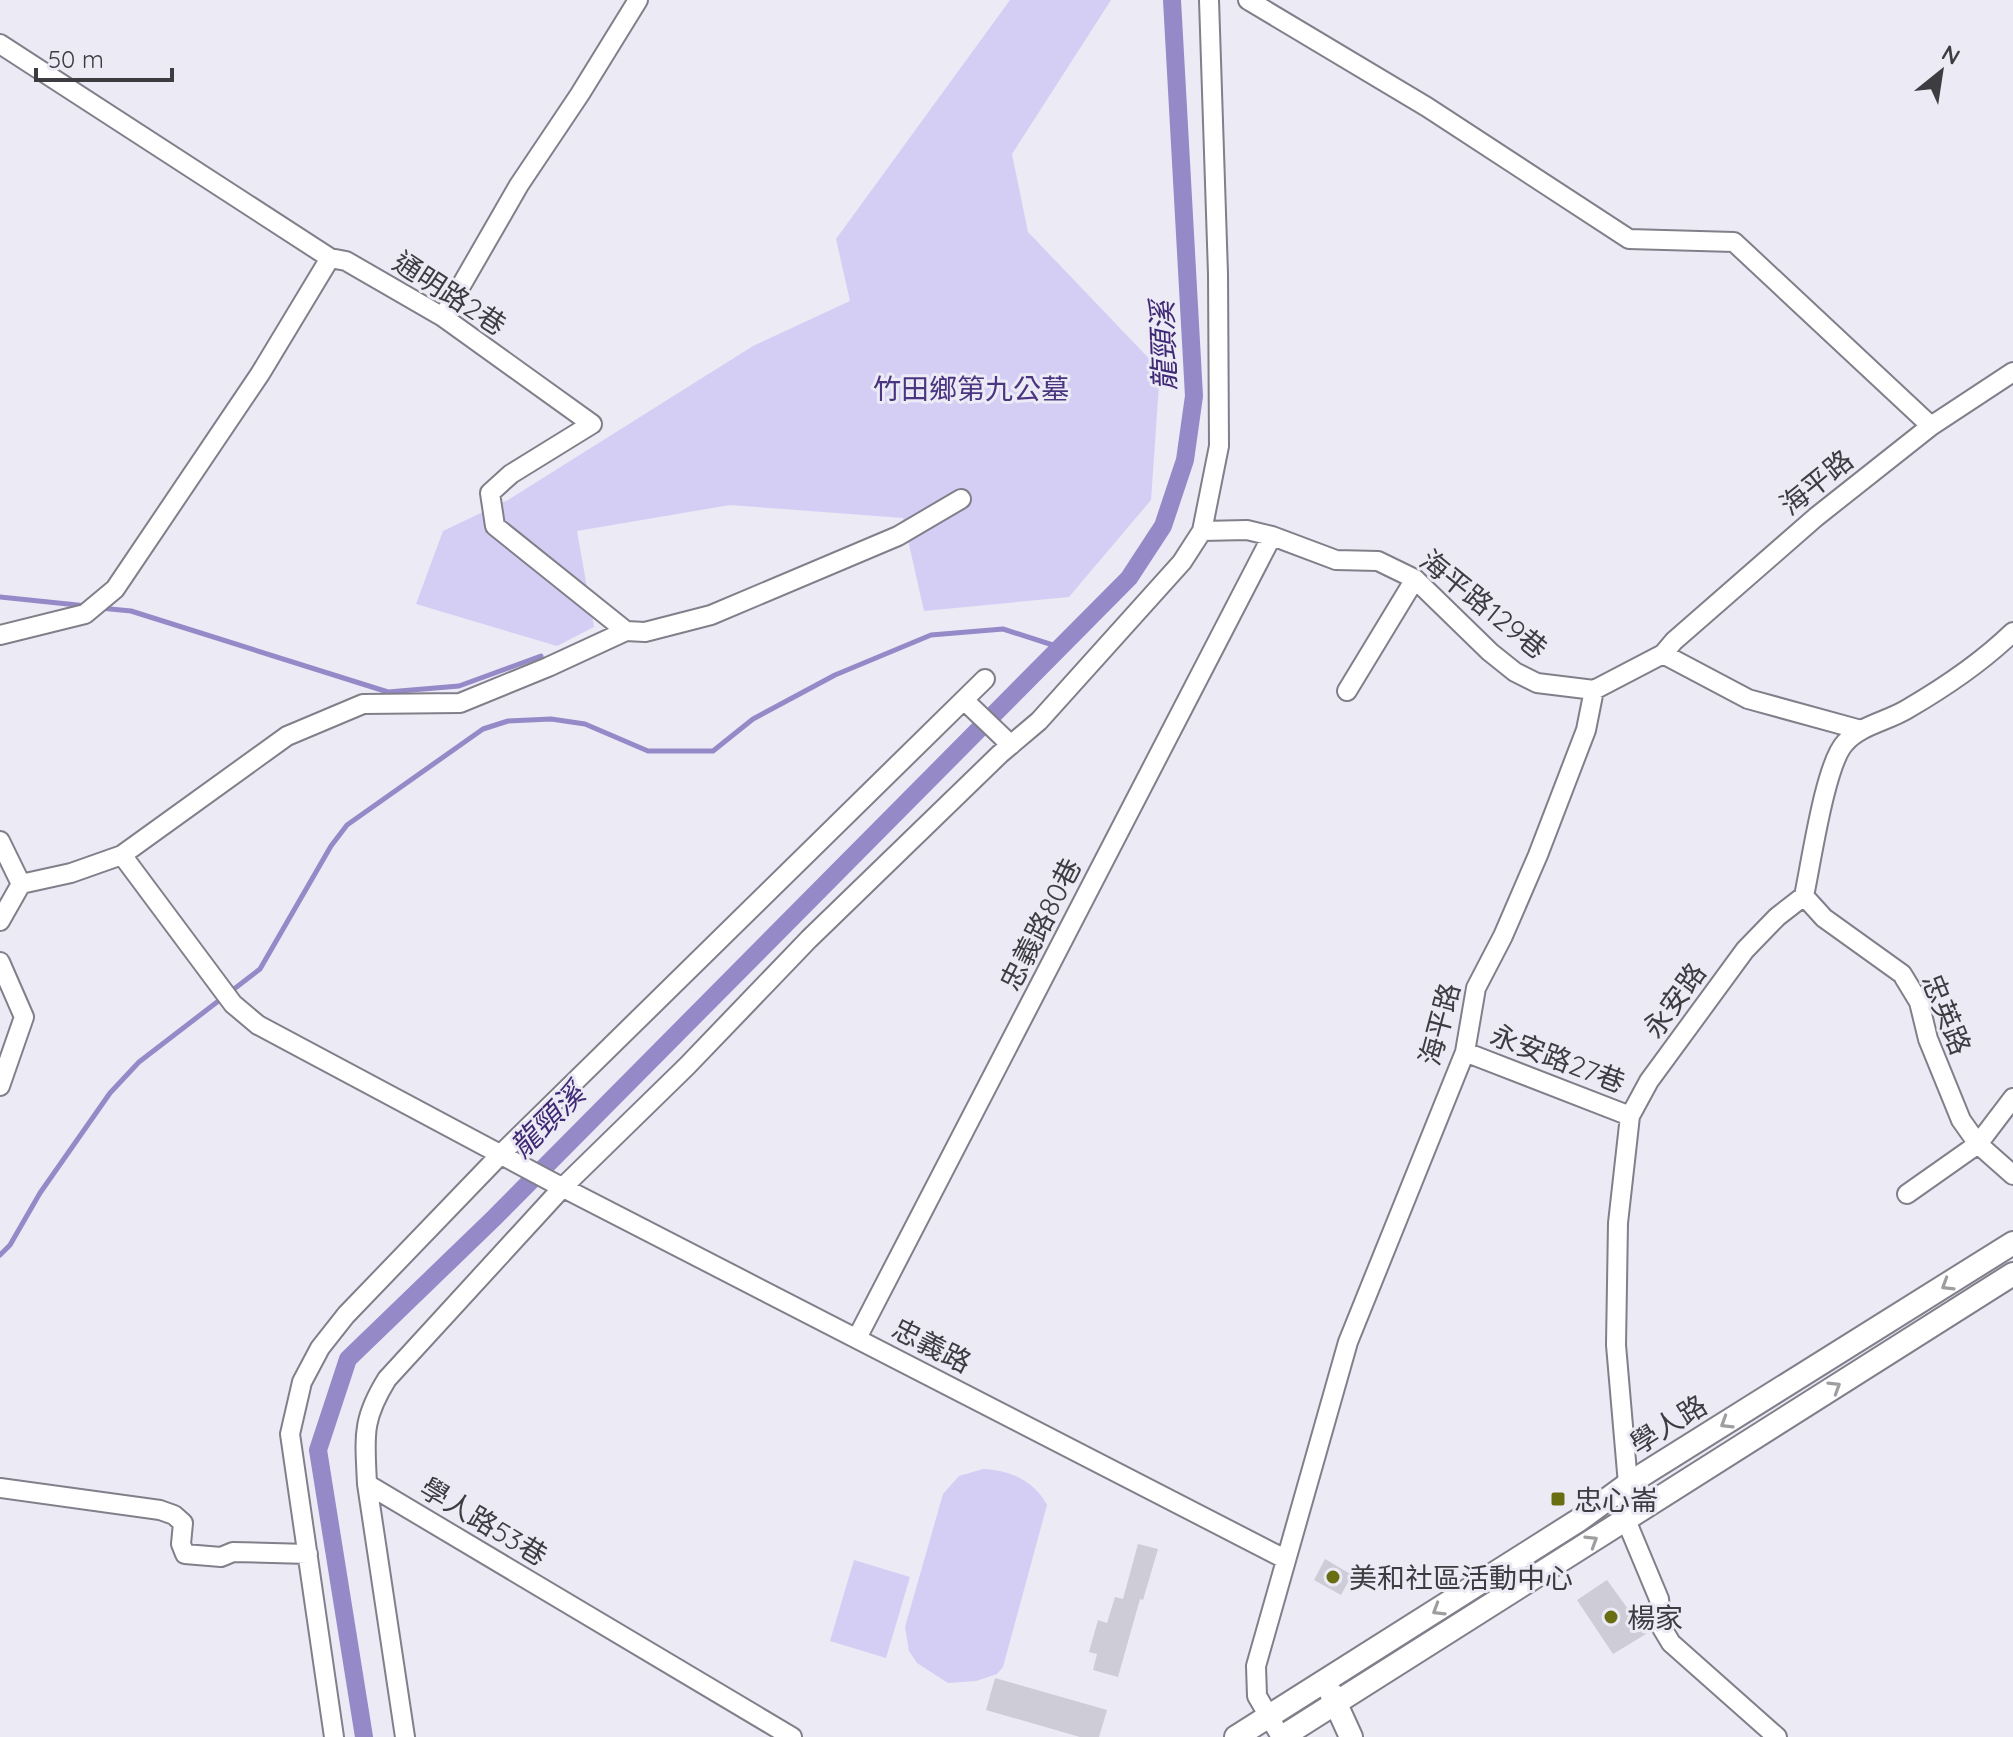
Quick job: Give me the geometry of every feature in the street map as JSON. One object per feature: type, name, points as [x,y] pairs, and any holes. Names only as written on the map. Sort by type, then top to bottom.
[{"type":"main road","name":"學人路","points":[[1236,1737],[1579,1520],[1628,1484],[2013,1243]]},
{"type":"main road","name":"學人路","points":[[1282,1737],[2013,1274]]},
{"type":"main road","points":[[1324,1681],[1351,1737]]},
{"type":"street","points":[[443,317],[519,185],[638,0]]},
{"type":"street","points":[[405,1737],[367,1484],[365,1424],[387,1379],[558,1185],[687,1066],[809,939],[1039,721],[1182,562],[1202,531],[1219,446],[1218,274],[1209,0]]},
{"type":"street","points":[[1248,0],[1427,107],[1629,239],[1734,242],[1931,426]]},
{"type":"street","name":"通明路2巷","points":[[0,44],[330,258],[346,261],[443,317],[592,424],[511,474],[490,493],[495,526],[626,631]]},
{"type":"street","points":[[0,635],[93,607],[115,589],[252,386],[330,258]]},
{"type":"street","name":"海平路","points":[[1282,1737],[1257,1696],[1256,1666],[1348,1342],[1465,1052],[1476,988],[1503,936],[1538,855],[1586,730],[1594,690],[1663,654],[1816,517],[1931,426],[2013,372]]},
{"type":"street","points":[[0,921],[21,884],[71,873],[122,855],[287,736],[363,704],[460,703],[626,631],[645,632],[711,615],[898,536],[961,499]]},
{"type":"street","name":"海平路129巷","points":[[1202,531],[1247,530],[1336,560],[1378,561],[1415,579],[1515,672],[1537,683],[1594,690]]},
{"type":"street","name":"忠義路80巷","points":[[857,1338],[1272,536]]},
{"type":"street","points":[[1347,691],[1415,579]]},
{"type":"street","points":[[1804,896],[1830,771],[1845,742],[1861,730],[1908,709],[1996,649],[2013,632]]},
{"type":"street","points":[[1663,654],[1748,699],[1861,730]]},
{"type":"street","points":[[334,1737],[290,1434],[297,1399],[309,1366],[339,1323],[985,679]]},
{"type":"street","points":[[965,701],[1011,745]]},
{"type":"street","points":[[0,841],[21,884]]},
{"type":"street","name":"忠義路","points":[[122,855],[233,1004],[258,1025],[558,1185],[1285,1559]]},
{"type":"street","name":"永安路","points":[[1626,1520],[1628,1484],[1616,1345],[1618,1223],[1630,1116],[1649,1081],[1745,950],[1777,917],[1804,896]]},
{"type":"street","name":"忠英路","points":[[1804,896],[1824,918],[1902,974],[1919,1002],[1928,1039],[1961,1120],[1978,1144],[2013,1175]]},
{"type":"street","points":[[0,962],[24,1017],[0,1086]]},
{"type":"street","name":"永安路27巷","points":[[1465,1052],[1630,1116]]},
{"type":"street","points":[[1907,1194],[1978,1144],[2013,1098]]},
{"type":"street","name":"學人路53巷","points":[[367,1484],[792,1737]]},
{"type":"street","points":[[0,1488],[160,1510],[174,1515],[183,1523],[181,1544],[185,1554],[221,1557],[233,1552],[308,1554]]},
{"type":"street","points":[[1626,1520],[1659,1599],[1662,1628],[1671,1643],[1777,1737]]},
{"type":"green space","name":"竹田鄉第九公墓","points":[[1010,0],[1111,0],[1012,154],[1028,232],[1160,370],[1151,500],[1069,597],[924,611],[903,518],[730,505],[577,531],[594,627],[557,646],[416,604],[443,531],[508,500],[753,346],[850,301],[836,239]]},
{"type":"green space","points":[[983,1469],[1020,1478],[1042,1496],[1047,1505],[1003,1667],[997,1674],[976,1681],[948,1683],[917,1663],[909,1651],[905,1627],[943,1494],[959,1476]]},
{"type":"green space","points":[[854,1560],[910,1577],[886,1658],[830,1641]]},
{"type":"building","points":[[1138,1544],[1158,1549],[1118,1677],[1093,1670],[1097,1654],[1089,1652],[1098,1620],[1107,1623],[1115,1597],[1123,1599]]},
{"type":"building","name":"美和社區活動中心","points":[[1325,1559],[1352,1575],[1341,1595],[1314,1580]]},
{"type":"building","name":"楊家","points":[[1607,1580],[1646,1634],[1613,1654],[1577,1600]]},
{"type":"building","points":[[995,1678],[1107,1710],[1099,1737],[1080,1737],[986,1710]]},
{"type":"waterway","name":"龍頸溪","points":[[364,1737],[318,1450],[348,1359],[493,1219],[1129,578],[1163,526],[1185,460],[1194,396],[1172,0]]},
{"type":"waterway","points":[[0,597],[87,606]]},
{"type":"waterway","points":[[100,608],[131,611],[388,692],[459,686],[541,656]]},
{"type":"waterway","name":"龍頸溪","points":[[0,1255],[10,1245],[40,1193],[110,1093],[139,1062],[260,969],[331,846],[347,825],[483,729],[508,721],[551,719],[585,724],[648,751],[713,751],[753,719],[835,675],[931,635],[1003,629],[1059,647]]},
{"type":"place","name":"忠心崙","points":[[1558,1499]]},
{"type":"place","name":"美和社區活動中心","points":[[1333,1577]]},
{"type":"place","name":"楊家","points":[[1611,1617]]}]
